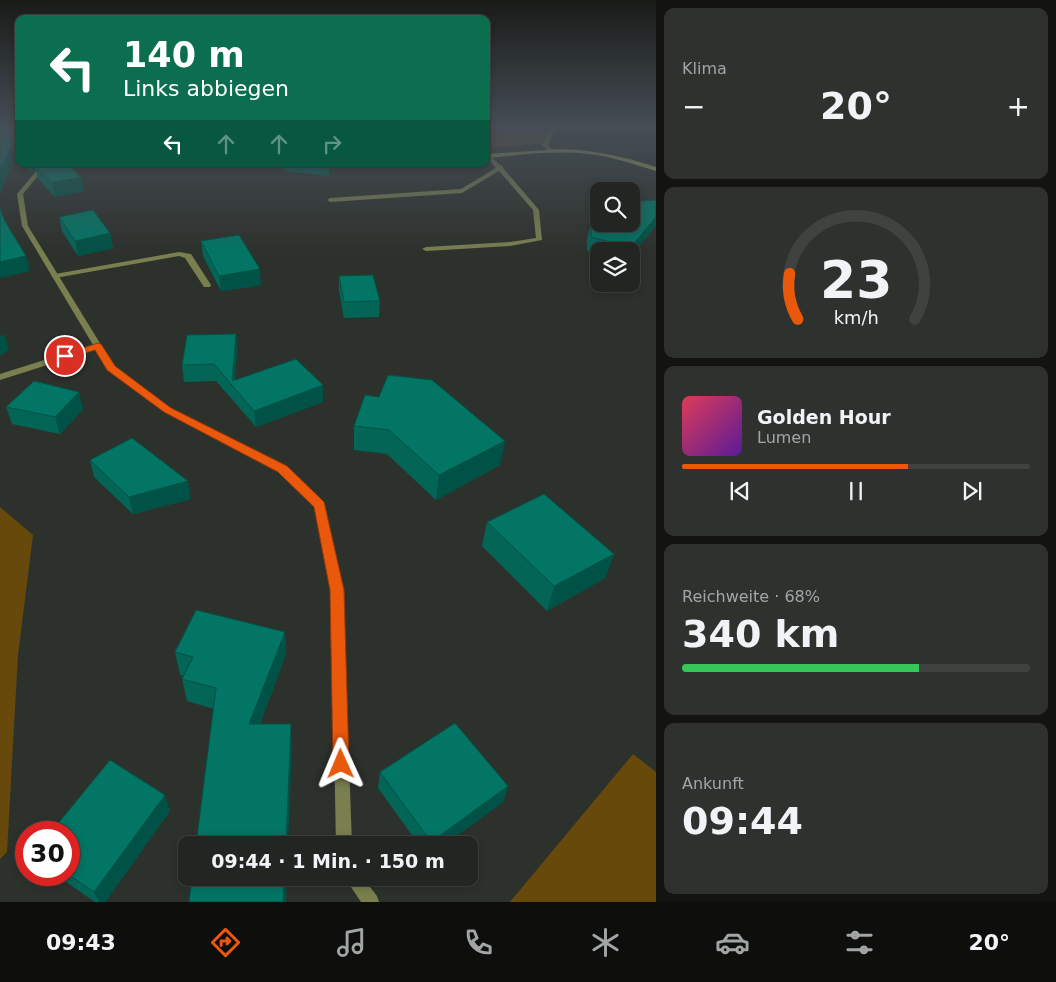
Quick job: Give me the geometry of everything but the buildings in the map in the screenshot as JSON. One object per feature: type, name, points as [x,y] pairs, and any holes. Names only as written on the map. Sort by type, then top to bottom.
[{"type":"street","points":[[40,170],[20,194],[25,226],[111,368],[167,410],[282,469],[320,505],[337,590],[344,836]]},
{"type":"street","points":[[330,200],[462,191],[496,170]]},
{"type":"street","points":[[426,249],[510,244],[540,239],[536,210],[504,170]]},
{"type":"street","points":[[55,276],[179,254],[188,256],[207,285]]},
{"type":"street","points":[[0,377],[98,346]]},
{"type":"street","points":[[359,886],[371,902]]},
{"type":"shaded area","points":[[0,507],[33,535],[18,655],[7,852],[0,859]]},
{"type":"shaded area","points":[[633,754],[656,772],[656,902],[510,902]]},
{"type":"route","points":[[65,356],[98,346],[111,368],[167,410],[282,469],[320,505],[337,590],[341,764]]}]
